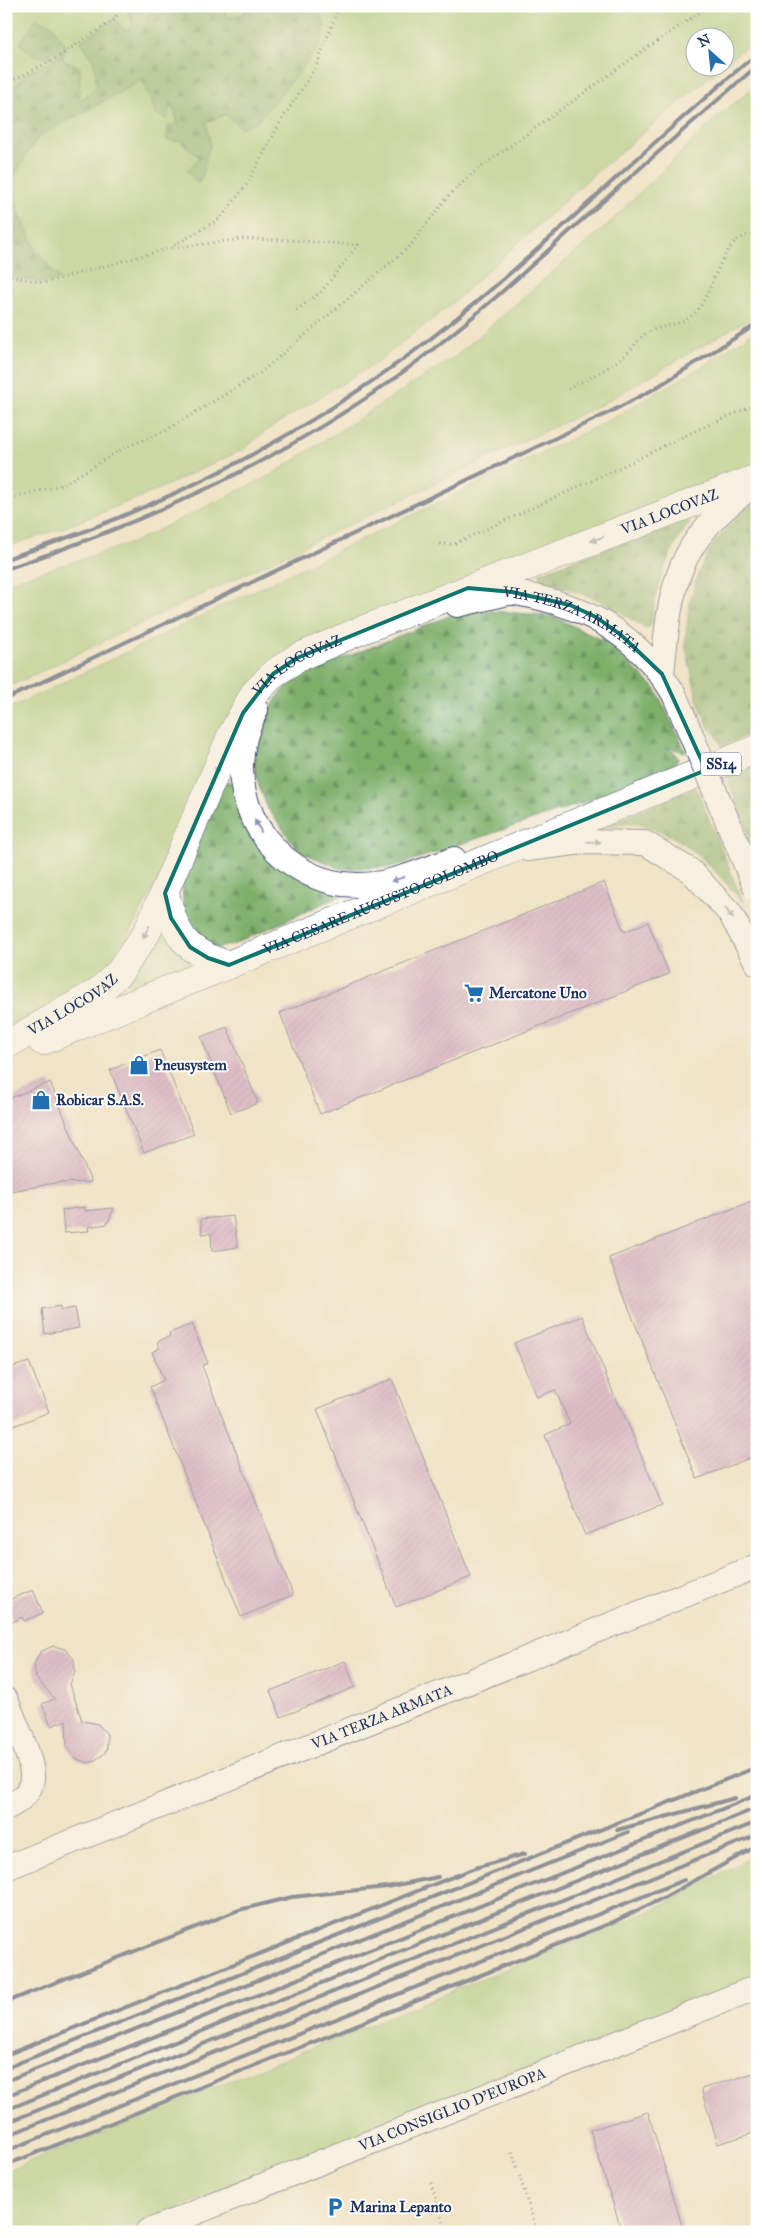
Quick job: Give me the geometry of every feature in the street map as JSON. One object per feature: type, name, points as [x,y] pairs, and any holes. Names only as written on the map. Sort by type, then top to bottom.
[{"type":"main road","name":"VIA LOCOVAZ","points":[[6,1045],[98,992],[119,974],[147,932],[231,736],[254,694],[273,674],[306,655],[468,588],[757,478]]},
{"type":"main road","name":"VIA CESARE AUGUSTO COLOMBO","points":[[6,1056],[757,749]]},
{"type":"main road","points":[[165,893],[171,918],[180,936],[190,947],[208,958],[229,965]]},
{"type":"street","name":"VIA TERZA ARMATA","points":[[668,684],[670,604],[677,577],[689,549],[708,523],[732,500],[757,482]]},
{"type":"street","name":"VIA TERZA ARMATA","points":[[468,588],[512,592],[570,605],[596,617],[621,635],[668,684],[756,890]]},
{"type":"street","name":"VIA LOCOVAZ","points":[[512,592],[460,604],[290,674],[262,702],[250,723],[244,740],[242,766],[244,796],[266,840],[282,858],[308,874],[357,885],[383,883],[481,850],[545,837]]},
{"type":"street","points":[[511,851],[584,842],[645,843],[691,871],[730,912],[757,963]]},
{"type":"street","name":"VIA TERZA ARMATA","points":[[6,1868],[757,1566]]},
{"type":"street","points":[[6,1700],[30,1763],[33,1778],[27,1794],[6,1808]]},
{"type":"street","name":"VIA CONSIGLIO D'EUROPA","points":[[147,2232],[757,1987]]},
{"type":"path","points":[[6,84],[56,59],[115,19],[121,6]]},
{"type":"path","points":[[170,248],[221,218],[247,184],[281,121],[316,66],[338,6]]},
{"type":"path","points":[[6,499],[62,485],[124,448],[165,431],[260,373],[410,246],[449,195],[474,172],[641,52],[709,6]]},
{"type":"path","points":[[568,389],[624,356],[648,332],[678,324],[688,319],[699,308],[706,296],[723,257],[741,238],[751,234],[757,235]]},
{"type":"path","points":[[6,275],[44,283],[170,248],[241,239],[358,245],[322,291],[294,312]]},
{"type":"path","points":[[440,544],[454,544],[611,472],[696,430],[757,404]]},
{"type":"path","points":[[512,2152],[538,2232]]},
{"type":"path","points":[[431,2183],[446,2232]]},
{"type":"highlighted area","points":[[468,588],[512,592],[570,605],[596,617],[621,635],[662,674],[706,770],[229,965],[208,958],[190,947],[171,918],[165,893],[243,713],[273,674],[297,658]]},
{"type":"green space","points":[[6,6],[130,6],[127,9],[133,24],[94,62],[97,87],[79,102],[80,67],[63,60],[65,46],[52,25],[55,59],[26,74],[6,97]]},
{"type":"green space","points":[[130,6],[141,6],[149,20],[146,6],[222,6],[228,18],[245,13],[245,6],[312,6],[325,23],[320,45],[257,121],[241,128],[225,114],[206,123],[211,146],[198,184],[187,170],[200,158],[180,141],[167,140],[168,126],[179,124],[171,103],[167,119],[156,114],[142,80],[38,137],[7,186],[37,252],[60,279],[44,283],[6,275],[6,97],[26,74],[55,59],[33,55],[20,44],[36,18],[52,25],[65,46],[63,60],[80,67],[79,101],[97,87],[94,62],[81,41],[115,19],[126,31],[133,24],[127,9]]},
{"type":"green space","points":[[222,6],[245,6],[245,13],[228,18]]},
{"type":"green space","points":[[312,6],[757,6],[757,37],[736,55],[736,28],[686,28],[686,78],[708,78],[593,175],[450,305],[380,360],[267,430],[244,449],[150,493],[63,528],[6,547],[6,275],[44,283],[60,279],[37,252],[7,186],[38,137],[142,80],[159,93],[170,105],[177,119],[180,141],[201,159],[187,170],[198,183],[203,173],[206,155],[210,146],[206,123],[282,90],[300,71]]},
{"type":"green space","points":[[757,85],[757,314],[602,404],[6,688],[6,583],[132,543],[271,475],[456,356],[608,224],[717,117]]},
{"type":"green space","points":[[757,330],[757,464],[276,658],[123,945],[85,990],[6,1026],[6,710],[604,423],[693,372]]},
{"type":"green space","points":[[757,500],[757,731],[722,746],[716,735],[709,728],[697,699],[685,644],[689,605],[698,574],[713,544],[738,516]]},
{"type":"green space","points":[[689,517],[689,523],[674,548],[663,572],[651,626],[646,628],[599,600],[541,579],[540,573]]},
{"type":"green space","points":[[480,610],[552,616],[606,642],[655,688],[686,752],[665,747],[674,752],[678,759],[668,774],[393,867],[341,869],[299,851],[268,809],[259,786],[254,763],[255,742],[277,698],[287,686],[309,672],[454,614]]},
{"type":"green space","points":[[757,763],[757,860],[726,774]]},
{"type":"green space","points":[[223,782],[235,783],[242,813],[344,894],[235,944],[213,949],[200,943],[184,916],[182,883]]},
{"type":"green space","points":[[696,787],[743,902],[698,855],[671,836],[636,824],[602,827]]},
{"type":"green space","points":[[168,932],[193,961],[191,967],[133,990],[130,989],[127,981],[156,937]]},
{"type":"green space","points":[[757,1854],[757,1978],[118,2232],[6,2232],[6,2171],[651,1911]]},
{"type":"building","name":"Mercatone Uno","points":[[604,882],[624,932],[648,922],[669,974],[320,1114],[280,1013]]},
{"type":"building","points":[[227,1027],[258,1103],[231,1113],[201,1037]]},
{"type":"building","points":[[160,1050],[194,1134],[144,1153],[110,1070]]},
{"type":"building","points":[[50,1082],[91,1182],[55,1183],[6,1192],[6,1100]]},
{"type":"building","points":[[757,1199],[757,1455],[697,1479],[609,1258]]},
{"type":"building","points":[[85,1207],[85,1211],[114,1208],[107,1224],[88,1227],[89,1231],[64,1233],[62,1210]]},
{"type":"building","points":[[233,1216],[238,1247],[212,1251],[211,1233],[202,1234],[201,1219]]},
{"type":"building","points":[[61,1306],[62,1310],[75,1308],[79,1328],[45,1334],[42,1309]]},
{"type":"building","points":[[582,1316],[618,1405],[620,1405],[662,1505],[585,1535],[545,1435],[570,1424],[555,1390],[537,1397],[514,1343]]},
{"type":"building","points":[[192,1324],[208,1363],[202,1366],[293,1595],[241,1617],[150,1387],[164,1380],[152,1352],[160,1348],[157,1342],[170,1336],[169,1333]]},
{"type":"building","points":[[29,1362],[49,1412],[6,1429],[6,1369]]},
{"type":"building","points":[[392,1379],[471,1577],[396,1607],[317,1409]]},
{"type":"building","points":[[33,1590],[43,1613],[24,1621],[22,1617],[12,1622],[6,1601]]},
{"type":"building","points":[[53,1646],[65,1649],[74,1659],[75,1672],[70,1684],[82,1721],[98,1724],[107,1734],[105,1753],[88,1763],[74,1758],[67,1746],[66,1720],[51,1726],[42,1704],[55,1699],[36,1678],[34,1665],[40,1652]]},
{"type":"building","points":[[345,1661],[355,1687],[281,1717],[270,1691]]},
{"type":"building","points":[[757,2072],[757,2132],[718,2144],[701,2089]]},
{"type":"building","points":[[648,2112],[684,2232],[622,2232],[590,2130]]},
{"type":"railway","points":[[6,559],[61,540],[167,497],[268,446],[365,386],[413,352],[502,281],[671,128],[757,54]]},
{"type":"railway","points":[[6,569],[110,531],[210,487],[307,435],[353,406],[399,375],[467,322],[757,66]]},
{"type":"railway","points":[[6,699],[608,413],[654,389],[757,324]]},
{"type":"railway","points":[[6,2068],[757,1767]]},
{"type":"railway","points":[[6,2096],[757,1795]]},
{"type":"railway","points":[[617,1830],[735,1798]]},
{"type":"railway","points":[[6,2110],[757,1808]]},
{"type":"railway","points":[[6,2123],[757,1822]]},
{"type":"railway","points":[[6,2081],[628,1832]]},
{"type":"railway","points":[[6,2136],[757,1835]]},
{"type":"railway","points":[[6,2165],[611,1923],[663,1898],[757,1846]]},
{"type":"railway","points":[[6,2055],[475,1868],[525,1854]]},
{"type":"railway","points":[[6,2002],[239,1910],[292,1897],[387,1887],[438,1877]]},
{"type":"railway","points":[[6,2151],[684,1880]]},
{"type":"place","name":"Mercatone Uno","points":[[474,993]]},
{"type":"place","name":"Pneusystem","points":[[139,1065]]},
{"type":"place","name":"Robicar S.A.S.","points":[[41,1100]]},
{"type":"place","name":"Marina Lepanto","points":[[335,2207]]}]
